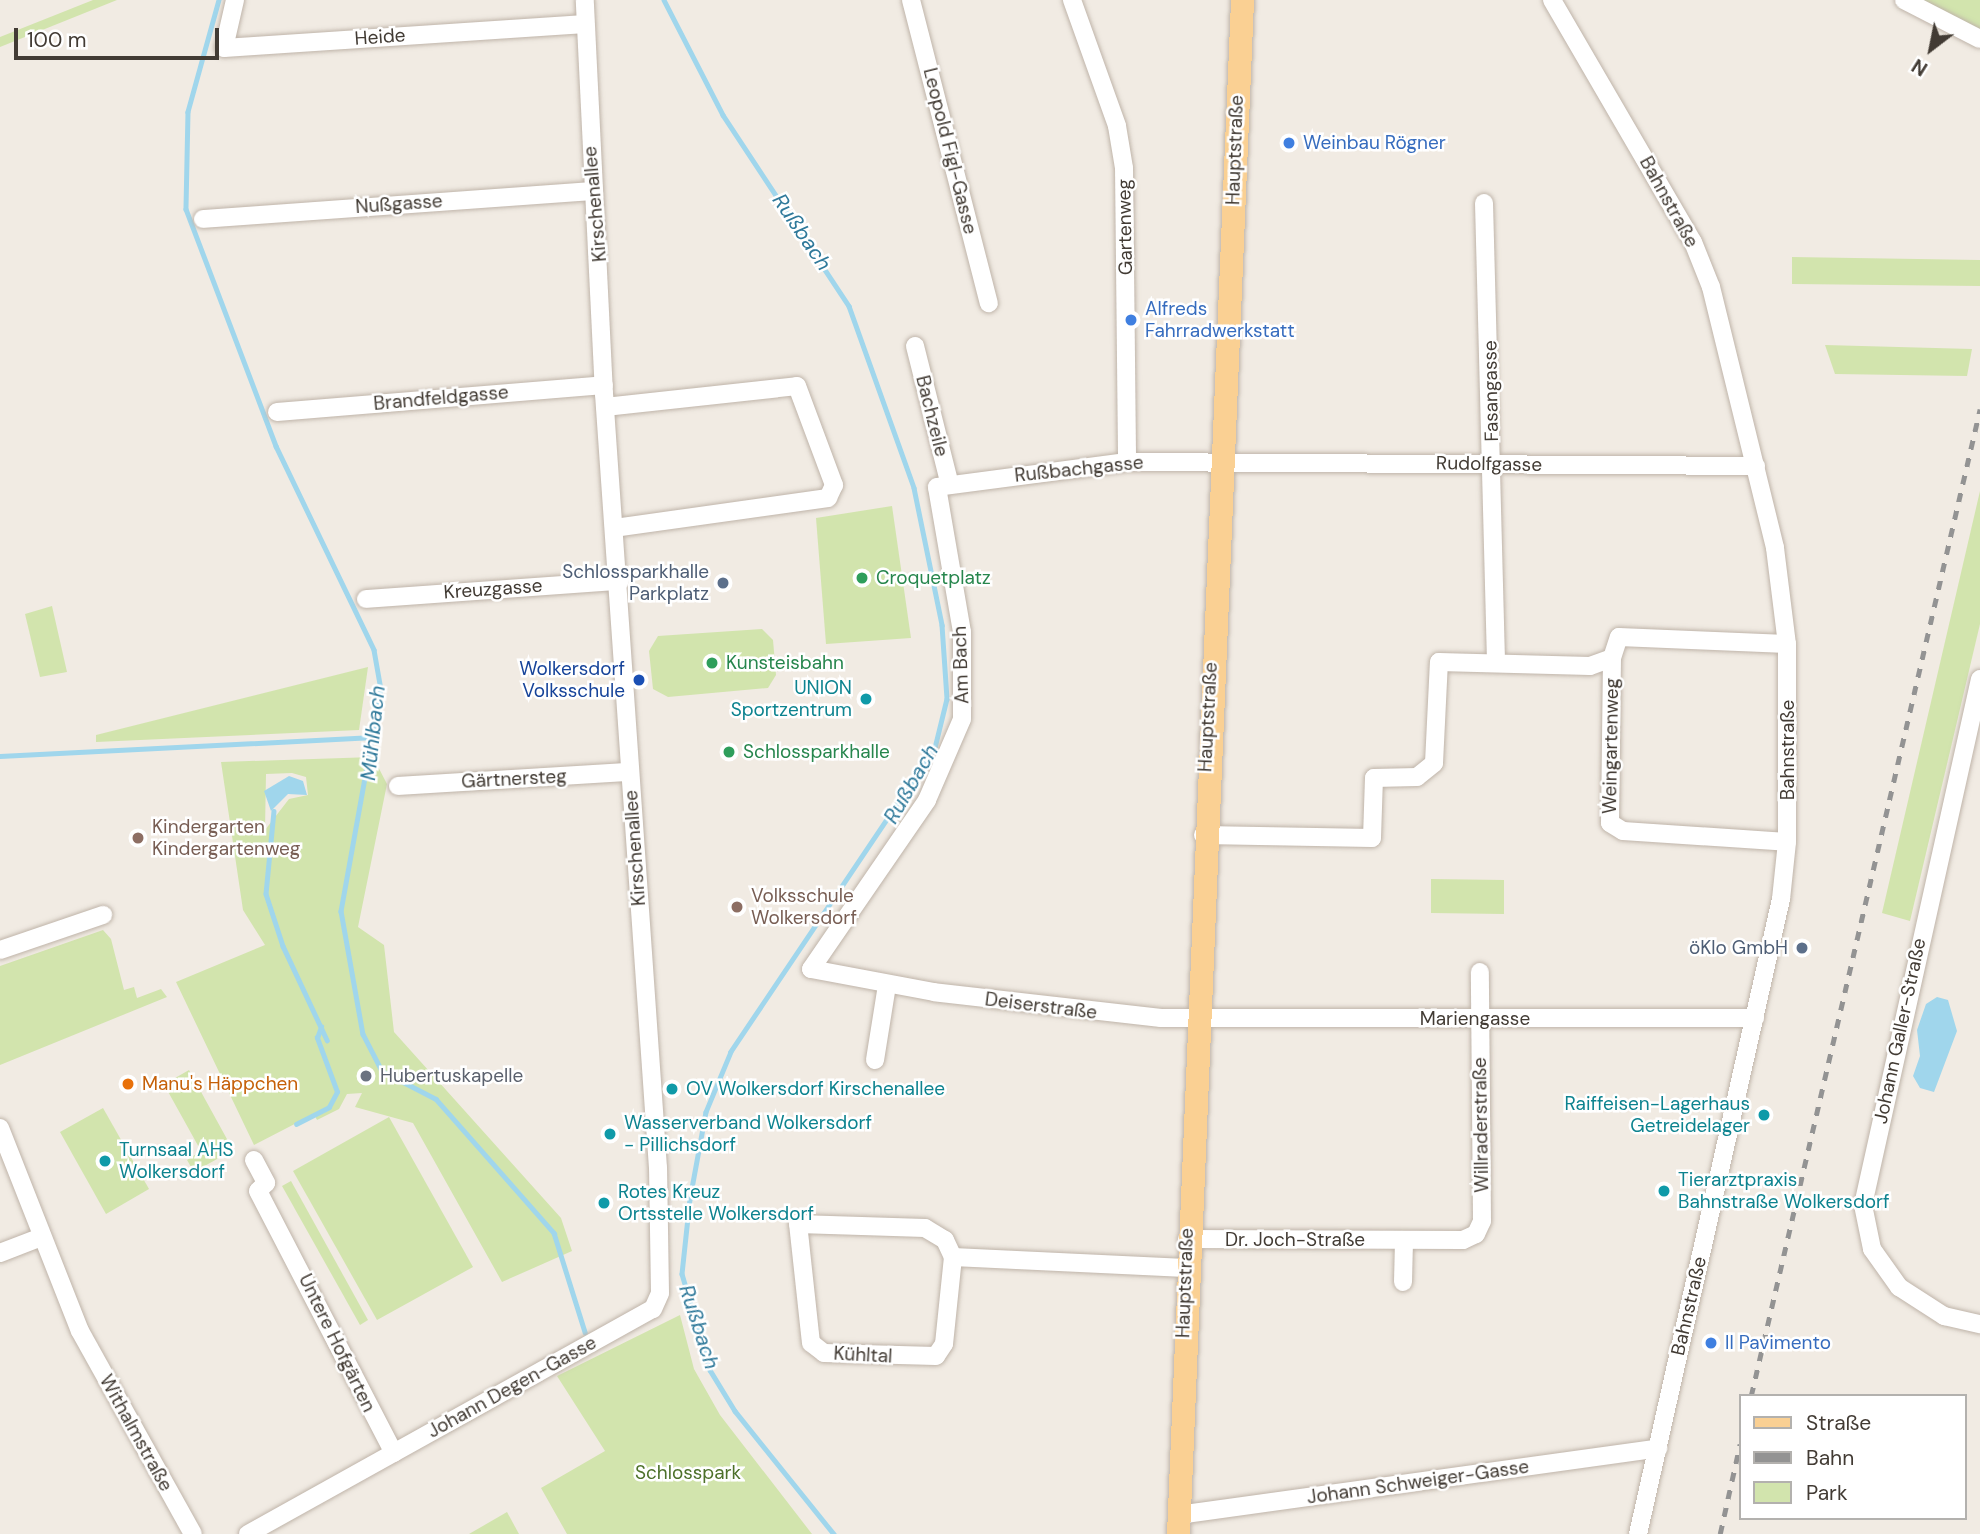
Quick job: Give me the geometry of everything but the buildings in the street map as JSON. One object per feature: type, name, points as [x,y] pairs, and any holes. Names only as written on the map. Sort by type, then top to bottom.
[{"type":"main road","name":"Hauptstraße","points":[[1178,1525],[1195,1019],[1242,0]]},
{"type":"street","name":"Heide","points":[[234,0],[224,48],[585,24]]},
{"type":"street","name":"Kirschenallee","points":[[585,0],[605,407],[620,581],[629,772],[658,1168]]},
{"type":"street","name":"Leopold Figl-Gasse","points":[[911,0],[989,303]]},
{"type":"street","name":"Gartenweg","points":[[1072,0],[1122,145],[1127,462]]},
{"type":"street","name":"Bahnstraße","points":[[1552,0],[1698,253],[1723,321],[1756,466],[1787,644],[1787,842],[1755,1018],[1638,1534]]},
{"type":"street","points":[[1904,0],[1980,40]]},
{"type":"street","name":"Nußgasse","points":[[203,219],[594,191]]},
{"type":"street","name":"Fasangasse","points":[[1484,203],[1493,464],[1496,663]]},
{"type":"street","name":"Bachzeile","points":[[915,346],[943,486]]},
{"type":"street","name":"Brandfeldgasse","points":[[277,412],[604,385]]},
{"type":"street","points":[[605,407],[797,386],[834,485],[828,498],[615,528]]},
{"type":"street","name":"Rußbachgasse","points":[[943,486],[1127,462],[1221,460]]},
{"type":"street","name":"Rudolfgasse","points":[[1221,460],[1756,466]]},
{"type":"street","name":"Am Bach","points":[[811,969],[927,800],[962,719],[962,632],[943,486]]},
{"type":"street","name":"Kreuzgasse","points":[[366,599],[620,581]]},
{"type":"street","points":[[1203,835],[1372,838],[1374,778],[1417,777],[1434,763],[1438,662],[1590,666],[1612,658],[1619,637],[1787,644]]},
{"type":"street","name":"Weingartenweg","points":[[1612,658],[1610,823],[1623,831],[1787,842]]},
{"type":"street","name":"Johann Galler-Straße","points":[[1980,678],[1863,1205],[1872,1249],[1899,1287],[1944,1316],[1980,1324]]},
{"type":"street","name":"Gärtnersteg","points":[[398,786],[629,772]]},
{"type":"street","points":[[0,950],[103,915]]},
{"type":"street","name":"Deiserstraße","points":[[811,969],[887,985],[1065,1010],[1195,1019]]},
{"type":"street","name":"Willraderstraße","points":[[1476,1234],[1482,1221],[1480,972]]},
{"type":"street","points":[[876,1060],[887,985]]},
{"type":"street","name":"Mariengasse","points":[[1195,1019],[1755,1018]]},
{"type":"street","name":"Withalmstraße","points":[[1,1130],[39,1238],[80,1331],[193,1534]]},
{"type":"street","name":"Untere Hofgärten","points":[[254,1160],[266,1183],[258,1191],[394,1453]]},
{"type":"street","name":"Johann Degen-Gasse","points":[[248,1534],[653,1309],[660,1293],[658,1168]]},
{"type":"street","name":"Kühltal","points":[[794,1222],[925,1228],[945,1240],[953,1257],[944,1344],[936,1356],[824,1353],[811,1343],[804,1316],[794,1222]]},
{"type":"street","name":"Dr. Joch-Straße","points":[[1187,1239],[1463,1240],[1476,1234]]},
{"type":"street","points":[[0,1252],[39,1238]]},
{"type":"street","points":[[1403,1282],[1404,1240]]},
{"type":"street","points":[[953,1257],[1185,1268]]},
{"type":"street","name":"Johann Schweiger-Gasse","points":[[1178,1525],[1658,1448]]},
{"type":"green space","points":[[93,0],[117,0],[0,47],[0,37]]},
{"type":"green space","points":[[1915,0],[1980,0],[1980,31]]},
{"type":"green space","points":[[1792,257],[1980,260],[1980,286],[1792,284]]},
{"type":"green space","points":[[1825,345],[1972,349],[1967,376],[1835,374]]},
{"type":"green space","points":[[1980,491],[1980,624],[1910,921],[1882,913]]},
{"type":"green space","name":"Croquetplatz","points":[[892,506],[911,638],[826,644],[816,518]]},
{"type":"green space","points":[[52,606],[67,672],[40,677],[25,614]]},
{"type":"green space","name":"Kunsteisbahn","points":[[762,629],[773,640],[776,675],[768,688],[668,697],[653,689],[649,651],[658,636]]},
{"type":"green space","points":[[368,667],[359,730],[96,742],[96,735]]},
{"type":"green space","points":[[373,757],[387,784],[358,927],[384,945],[394,1032],[561,1218],[572,1251],[502,1282],[413,1123],[355,1107],[362,1093],[347,1094],[339,1109],[317,1120],[314,1114],[254,1145],[176,982],[265,945],[243,910],[221,762]],"holes":[[[292,773],[306,777],[308,795],[289,799],[265,830],[266,774]]]},
{"type":"green space","points":[[1431,879],[1504,880],[1504,914],[1431,913]]},
{"type":"green space","points":[[103,930],[111,939],[124,990],[134,987],[137,998],[161,989],[167,997],[0,1065],[0,966]]},
{"type":"green space","points":[[189,1070],[233,1150],[194,1172],[187,1160],[201,1151],[166,1088],[156,1089]]},
{"type":"green space","name":"Turnsaal AHS Wolkersdorf","points":[[103,1108],[149,1189],[106,1214],[60,1132]]},
{"type":"green space","points":[[389,1117],[473,1267],[377,1320],[293,1171]]},
{"type":"green space","points":[[291,1181],[368,1320],[360,1325],[282,1186]]},
{"type":"green space","name":"Schlosspark","points":[[680,1315],[694,1369],[720,1415],[812,1534],[567,1534],[541,1488],[605,1451],[557,1376]]},
{"type":"green space","points":[[507,1512],[519,1534],[469,1534]]},
{"type":"water","points":[[289,776],[303,781],[307,795],[288,794],[271,811],[264,791]]},
{"type":"water","points":[[1937,997],[1948,1000],[1957,1031],[1934,1092],[1920,1088],[1913,1076],[1920,1056],[1917,1030],[1926,1004]]},
{"type":"waterway","name":"Mühlbach","points":[[219,0],[188,112],[186,209],[276,446],[374,650],[381,689],[341,911],[363,1034],[382,1071],[436,1099],[554,1233],[585,1332]]},
{"type":"waterway","name":"Rußbach","points":[[664,0],[723,115],[849,306],[914,488],[942,625],[947,699],[935,748],[731,1052],[706,1112],[690,1199],[682,1274],[710,1370],[735,1411],[834,1534]]},
{"type":"waterway","points":[[0,756],[369,737]]},
{"type":"waterway","points":[[274,811],[266,894],[283,946],[327,1040]]},
{"type":"waterway","points":[[296,1124],[329,1107],[337,1092],[317,1038],[321,1027]]},
{"type":"railway","points":[[1751,1394],[1980,409]]},
{"type":"railway","points":[[1720,1534],[1738,1453]]},
{"type":"place","name":"Weinbau Rögner","points":[[1289,143]]},
{"type":"place","name":"Alfreds Fahrradwerkstatt","points":[[1131,320]]},
{"type":"place","name":"Croquetplatz","points":[[862,578]]},
{"type":"place","name":"Schlossparkhalle Parkplatz","points":[[723,583]]},
{"type":"place","name":"Kunsteisbahn","points":[[712,663]]},
{"type":"place","name":"Wolkersdorf Volksschule","points":[[639,680]]},
{"type":"place","name":"UNION Sportzentrum","points":[[866,699]]},
{"type":"place","name":"Schlossparkhalle","points":[[729,752]]},
{"type":"place","name":"Kindergarten Kindergartenweg","points":[[138,838]]},
{"type":"place","name":"Volksschule Wolkersdorf","points":[[737,907]]},
{"type":"place","name":"öKlo GmbH","points":[[1802,948]]},
{"type":"place","name":"Hubertuskapelle","points":[[366,1076]]},
{"type":"place","name":"Manu's Häppchen","points":[[128,1084]]},
{"type":"place","name":"OV Wolkersdorf Kirschenallee","points":[[672,1089]]},
{"type":"place","name":"Raiffeisen-Lagerhaus Getreidelager","points":[[1764,1115]]},
{"type":"place","name":"Wasserverband Wolkersdorf - Pillichsdorf","points":[[610,1134]]},
{"type":"place","name":"Turnsaal AHS Wolkersdorf","points":[[105,1161]]},
{"type":"place","name":"Tierarztpraxis Bahnstraße Wolkersdorf","points":[[1664,1191]]},
{"type":"place","name":"Rotes Kreuz Ortsstelle Wolkersdorf","points":[[604,1203]]},
{"type":"place","name":"Il Pavimento","points":[[1711,1343]]}]
